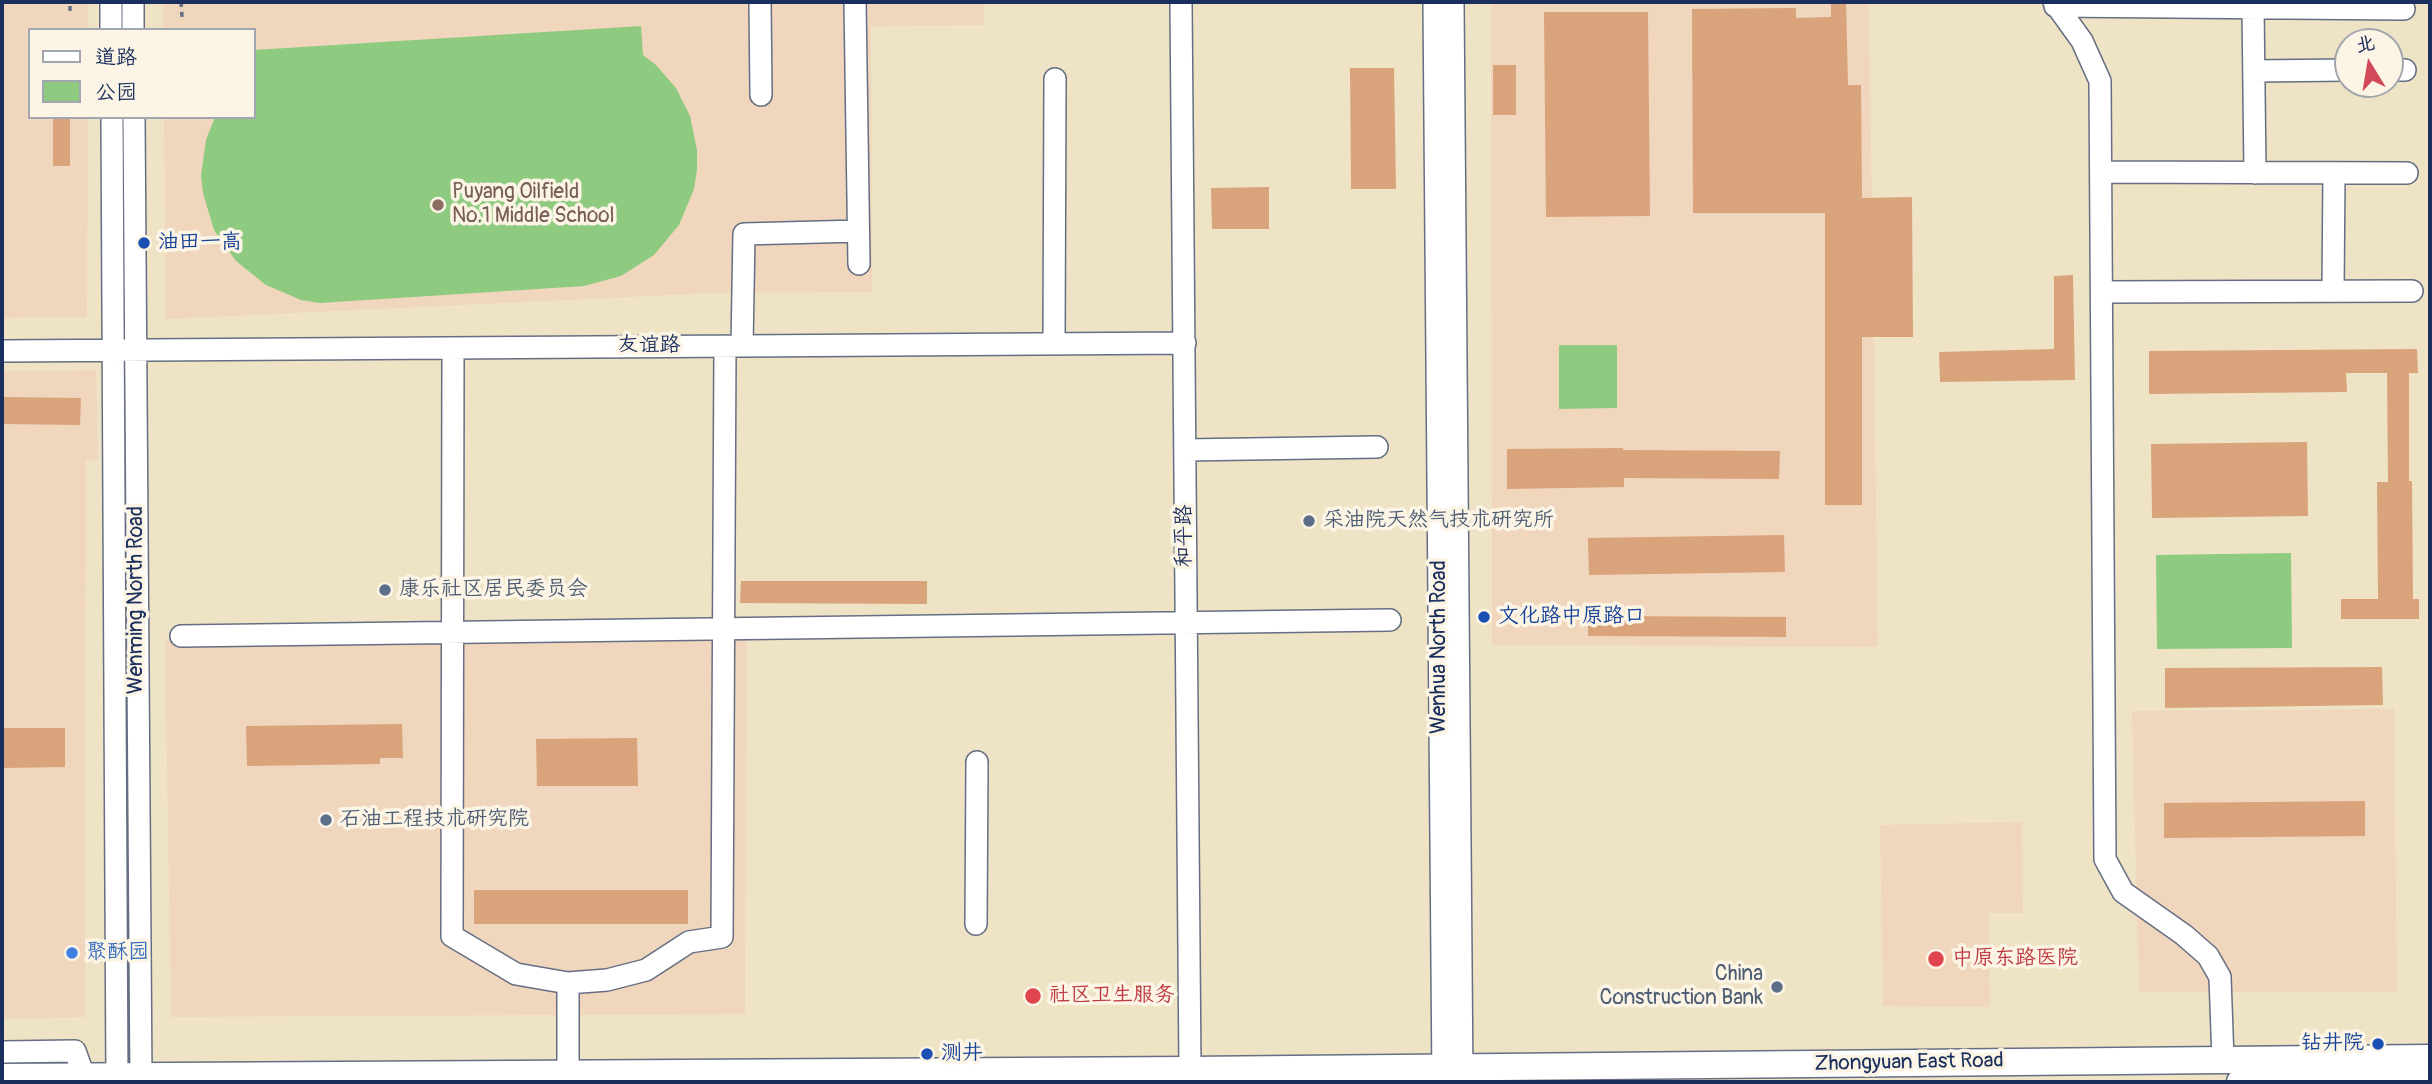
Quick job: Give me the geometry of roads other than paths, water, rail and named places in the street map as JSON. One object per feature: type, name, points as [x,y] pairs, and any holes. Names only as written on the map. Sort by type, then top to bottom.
[{"type":"main road","name":"Zhongyuan East Road","points":[[2,1077],[84,1076],[129,1079],[1190,1070],[1453,1075],[2430,1058]]},
{"type":"main road","points":[[2240,1082],[2430,1080]]},
{"type":"street","points":[[111,2],[111,28]]},
{"type":"street","points":[[133,2],[133,28]]},
{"type":"street","points":[[760,2],[761,95]]},
{"type":"street","points":[[855,2],[859,264]]},
{"type":"street","name":"和平路","points":[[1181,2],[1190,1070]]},
{"type":"street","name":"Wenhua North Road","points":[[1434,2],[1453,1075]]},
{"type":"street","name":"Wenhua North Road","points":[[1453,2],[1453,1075]]},
{"type":"street","points":[[2054,4],[2404,9]]},
{"type":"street","points":[[2054,4],[2082,41],[2100,81],[2105,859],[2123,892],[2208,956],[2220,977],[2223,1060]]},
{"type":"street","points":[[2253,7],[2255,173]]},
{"type":"street","points":[[2254,71],[2334,70]]},
{"type":"street","points":[[1054,344],[1055,79]]},
{"type":"street","name":"Wenming North Road","points":[[112,119],[113,350],[129,1079]]},
{"type":"street","name":"Wenming North Road","points":[[129,1079],[136,351],[134,119]]},
{"type":"street","points":[[2101,172],[2407,173]]},
{"type":"street","points":[[2333,291],[2334,173]]},
{"type":"street","points":[[453,348],[452,936],[516,974],[568,983],[607,980],[646,970],[689,942],[722,937],[722,629],[734,346],[744,234],[858,231]]},
{"type":"street","points":[[2102,292],[2412,291]]},
{"type":"street","name":"友谊路","points":[[2,351],[1185,343]]},
{"type":"street","points":[[1185,450],[1377,447]]},
{"type":"street","points":[[181,636],[1390,620]]},
{"type":"street","points":[[976,924],[977,762]]},
{"type":"street","points":[[568,983],[568,1074]]},
{"type":"street","points":[[2,1052],[75,1051],[84,1076]]},
{"type":"place","name":"Puyang Oilfield No.1 Middle School","points":[[438,205]]},
{"type":"place","name":"油田一高","points":[[144,243]]},
{"type":"place","name":"采油院天然气技术研究所","points":[[1309,521]]},
{"type":"place","name":"康乐社区居民委员会","points":[[385,590]]},
{"type":"place","name":"文化路中原路口","points":[[1484,617]]},
{"type":"place","name":"石油工程技术研究院","points":[[326,820]]},
{"type":"place","name":"聚酥园","points":[[72,953]]},
{"type":"place","name":"中原东路医院","points":[[1936,959]]},
{"type":"place","name":"China Construction Bank","points":[[1777,987]]},
{"type":"place","name":"社区卫生服务","points":[[1033,996]]},
{"type":"place","name":"钻井院","points":[[2378,1044]]},
{"type":"place","name":"测井","points":[[927,1054]]}]
